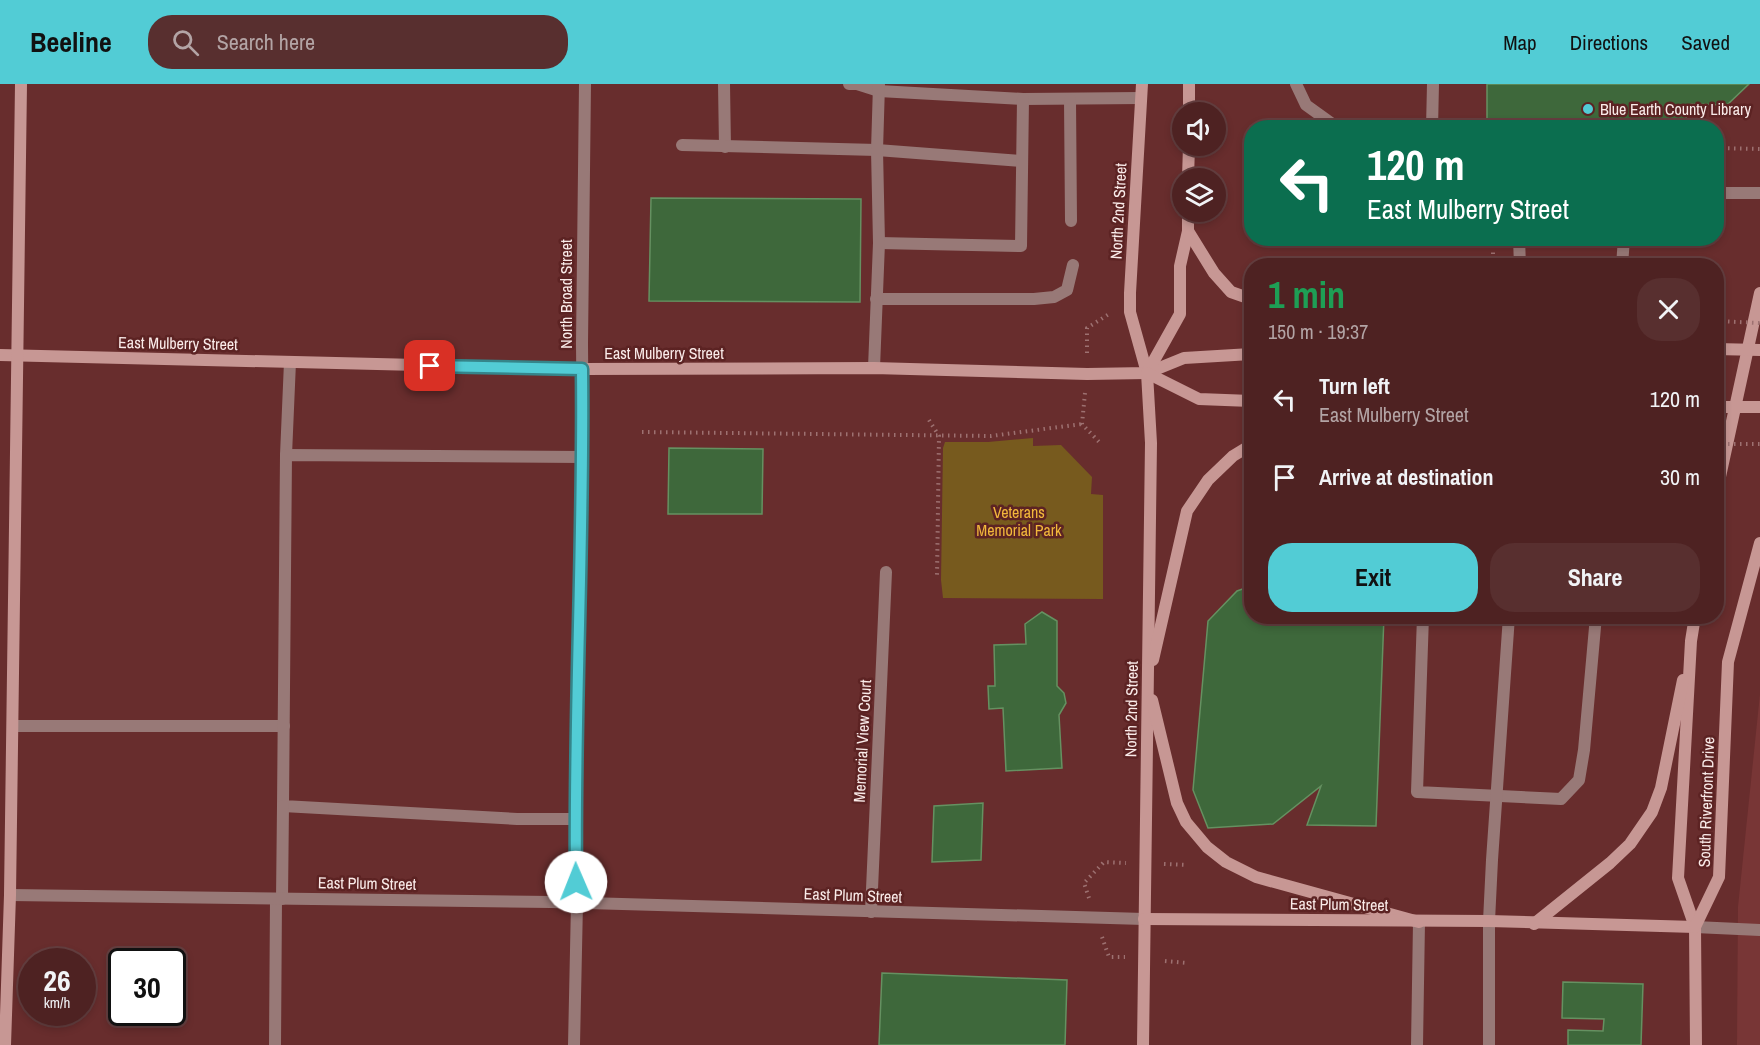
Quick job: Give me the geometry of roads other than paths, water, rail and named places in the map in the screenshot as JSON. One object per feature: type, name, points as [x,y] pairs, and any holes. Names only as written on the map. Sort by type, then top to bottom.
[{"type":"main road","points":[[5,1045],[13,726],[21,84]]},
{"type":"main road","name":"North 2nd Street","points":[[1142,84],[1130,312],[1147,374],[1151,443],[1143,1045]]},
{"type":"main road","points":[[1189,102],[1190,84]]},
{"type":"main road","points":[[1147,374],[1180,314],[1180,266],[1188,222]]},
{"type":"main road","points":[[1188,231],[1214,273],[1231,292],[1244,297]]},
{"type":"main road","points":[[1724,458],[1760,293]]},
{"type":"main road","points":[[1724,349],[1760,350]]},
{"type":"main road","points":[[1147,374],[1184,358],[1244,354]]},
{"type":"main road","name":"East Mulberry Street","points":[[0,355],[582,369],[874,368],[1147,374]]},
{"type":"main road","points":[[1147,374],[1199,399],[1244,400]]},
{"type":"main road","points":[[1724,407],[1760,407]]},
{"type":"main road","points":[[1244,449],[1233,456],[1208,480],[1187,511],[1148,683],[1177,803],[1186,822],[1207,847],[1226,862],[1257,877],[1419,922]]},
{"type":"main road","name":"South Riverfront Drive","points":[[1695,927],[1719,877],[1728,662],[1760,543]]},
{"type":"main road","name":"South Riverfront Drive","points":[[1694,624],[1678,878],[1695,927]]},
{"type":"main road","points":[[1534,924],[1630,844],[1652,812],[1660,788],[1691,641]]},
{"type":"main road","name":"East Plum Street","points":[[1144,919],[1489,921],[1695,927]]},
{"type":"main road","points":[[1695,927],[1696,1045]]},
{"type":"street","name":"North Broad Street","points":[[574,1045],[583,457],[585,84]]},
{"type":"street","points":[[724,84],[725,147]]},
{"type":"street","points":[[849,84],[1023,99],[1141,98]]},
{"type":"street","points":[[1296,84],[1306,105],[1327,120]]},
{"type":"street","points":[[1432,120],[1433,84]]},
{"type":"street","points":[[874,368],[879,243],[877,150],[879,88]]},
{"type":"street","points":[[879,243],[1021,246],[1023,99]]},
{"type":"street","points":[[1070,100],[1071,221]]},
{"type":"street","points":[[682,145],[877,150],[1022,161]]},
{"type":"street","points":[[1724,193],[1760,193]]},
{"type":"street","points":[[876,298],[1034,299],[1053,297],[1067,290],[1073,265]]},
{"type":"street","points":[[274,1045],[284,806],[286,455],[290,362]]},
{"type":"street","points":[[286,455],[583,457]]},
{"type":"street","name":"Memorial View Court","points":[[871,912],[886,572]]},
{"type":"street","points":[[1423,624],[1417,792],[1561,799],[1579,780],[1584,750],[1595,624]]},
{"type":"street","points":[[1489,1045],[1489,921],[1508,624]]},
{"type":"street","points":[[13,726],[284,726]]},
{"type":"street","points":[[284,806],[517,819],[576,819]]},
{"type":"street","name":"East Plum Street","points":[[10,895],[577,903],[1144,919]]},
{"type":"street","points":[[1417,1045],[1419,922]]},
{"type":"street","points":[[1695,927],[1760,930]]},
{"type":"place","name":"Blue Earth County Library","points":[[1588,109]]},
{"type":"park label","name":"Veterans Memorial Park","points":[[1019,521]]}]
